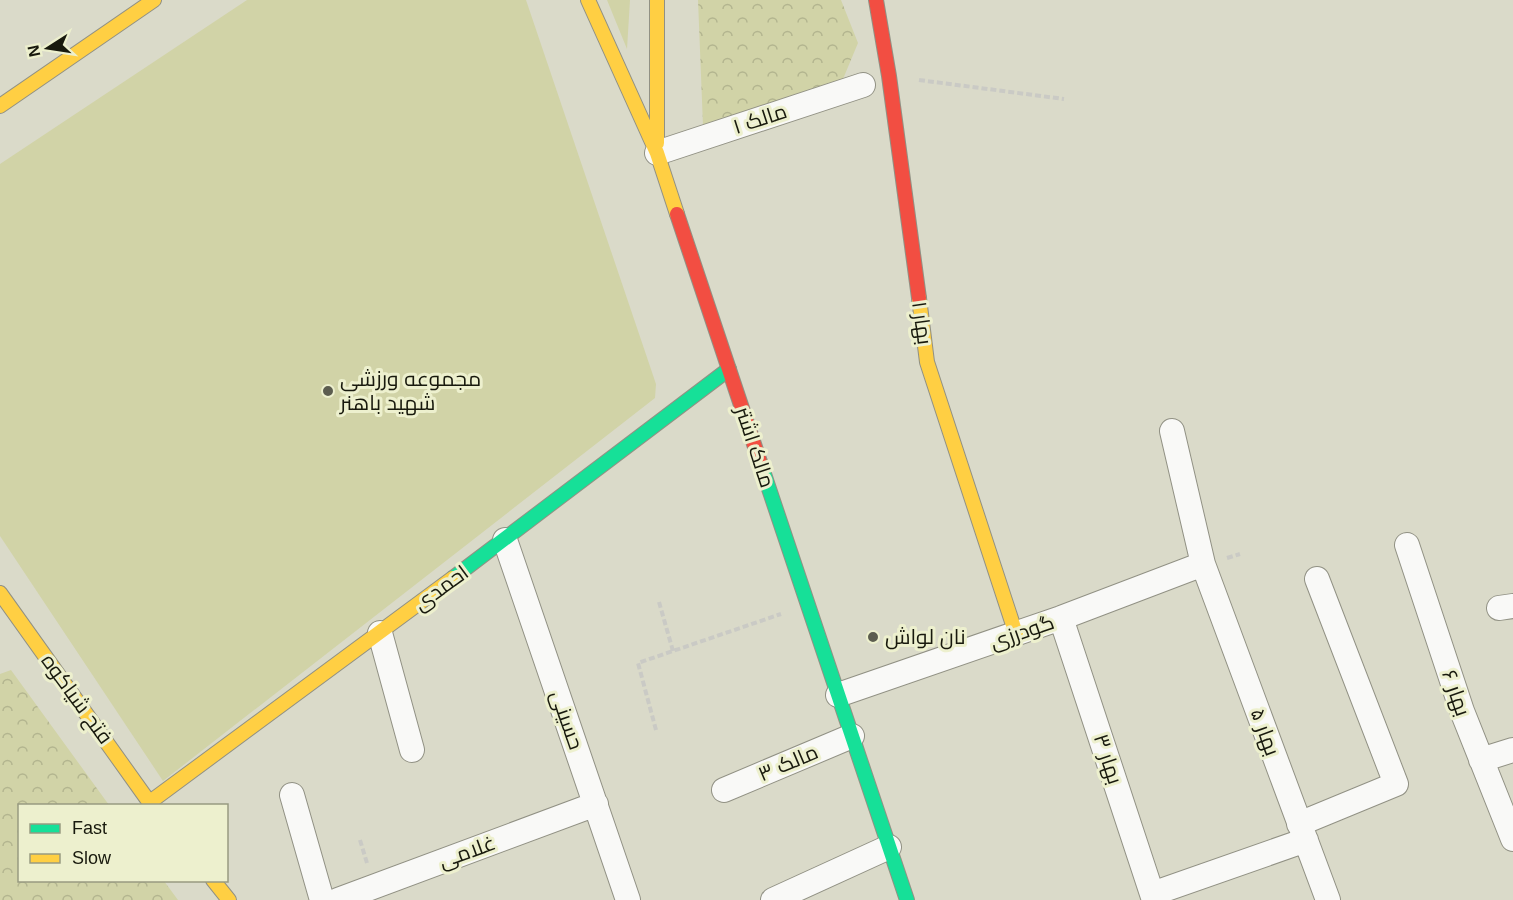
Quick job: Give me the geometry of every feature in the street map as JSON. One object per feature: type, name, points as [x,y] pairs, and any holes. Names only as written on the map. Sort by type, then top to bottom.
[{"type":"street","points":[[0,106],[154,0]]},
{"type":"street","name":"مالک اشتر","points":[[588,0],[657,153],[907,900]]},
{"type":"street","points":[[657,0],[657,153]]},
{"type":"street","name":"بهار ۱","points":[[876,0],[889,76],[927,362],[1016,634]]},
{"type":"street","name":"مالک ۱","points":[[657,153],[863,85]]},
{"type":"street","name":"احمدی","points":[[151,804],[506,540],[729,369]]},
{"type":"street","name":"بهار ۵","points":[[1172,431],[1203,564],[1328,900]]},
{"type":"street","name":"حسینی","points":[[506,540],[628,900]]},
{"type":"street","name":"بهار ۶","points":[[1407,545],[1462,711],[1513,839]]},
{"type":"street","name":"گودرزی","points":[[838,695],[1061,618],[1203,564]]},
{"type":"street","points":[[1153,897],[1302,832],[1396,784],[1317,579]]},
{"type":"street","name":"فتح شیاکوه","points":[[0,593],[151,804]]},
{"type":"street","name":"بهار ۳","points":[[1061,618],[1153,897]]},
{"type":"street","points":[[380,633],[412,750]]},
{"type":"street","name":"مالک ۳","points":[[724,790],[852,736]]},
{"type":"street","points":[[1481,760],[1513,750]]},
{"type":"street","points":[[292,795],[322,900]]},
{"type":"street","name":"غلامی","points":[[338,900],[596,804]]},
{"type":"street","points":[[773,900],[889,846]]},
{"type":"street","points":[[215,882],[229,900]]},
{"type":"path","points":[[889,76],[1064,99]]},
{"type":"path","points":[[659,602],[673,651]]},
{"type":"path","points":[[656,730],[639,663],[808,605]]},
{"type":"green space","name":"مجموعه ورزشی شهید باهنر","points":[[247,0],[526,0],[656,384],[655,398],[163,781],[0,536],[0,164]]},
{"type":"green space","points":[[607,0],[630,0],[627,49]]},
{"type":"green space","points":[[698,0],[841,0],[858,43],[843,79],[703,126]]},
{"type":"green space","points":[[11,670],[108,804],[18,804],[18,882],[165,882],[178,900],[0,900],[0,674]]},
{"type":"traffic: fast","points":[[453,578],[729,369]]},
{"type":"traffic: fast","points":[[760,462],[907,900]]},
{"type":"traffic: slow","points":[[0,106],[154,0]]},
{"type":"traffic: slow","points":[[588,0],[657,153],[677,214]]},
{"type":"traffic: slow","points":[[657,0],[657,143]]},
{"type":"traffic: slow","points":[[919,298],[927,362],[1016,634]]},
{"type":"traffic: slow","points":[[150,802],[453,578]]},
{"type":"traffic: slow","points":[[0,593],[151,804]]},
{"type":"traffic: slow","points":[[215,882],[229,900]]},
{"type":"traffic: jam","points":[[876,0],[889,76],[919,298]]},
{"type":"traffic: jam","points":[[677,214],[760,462]]},
{"type":"place","name":"مجموعه ورزشی شهید باهنر","points":[[328,391]]},
{"type":"place","name":"نان لواش","points":[[873,637]]}]
